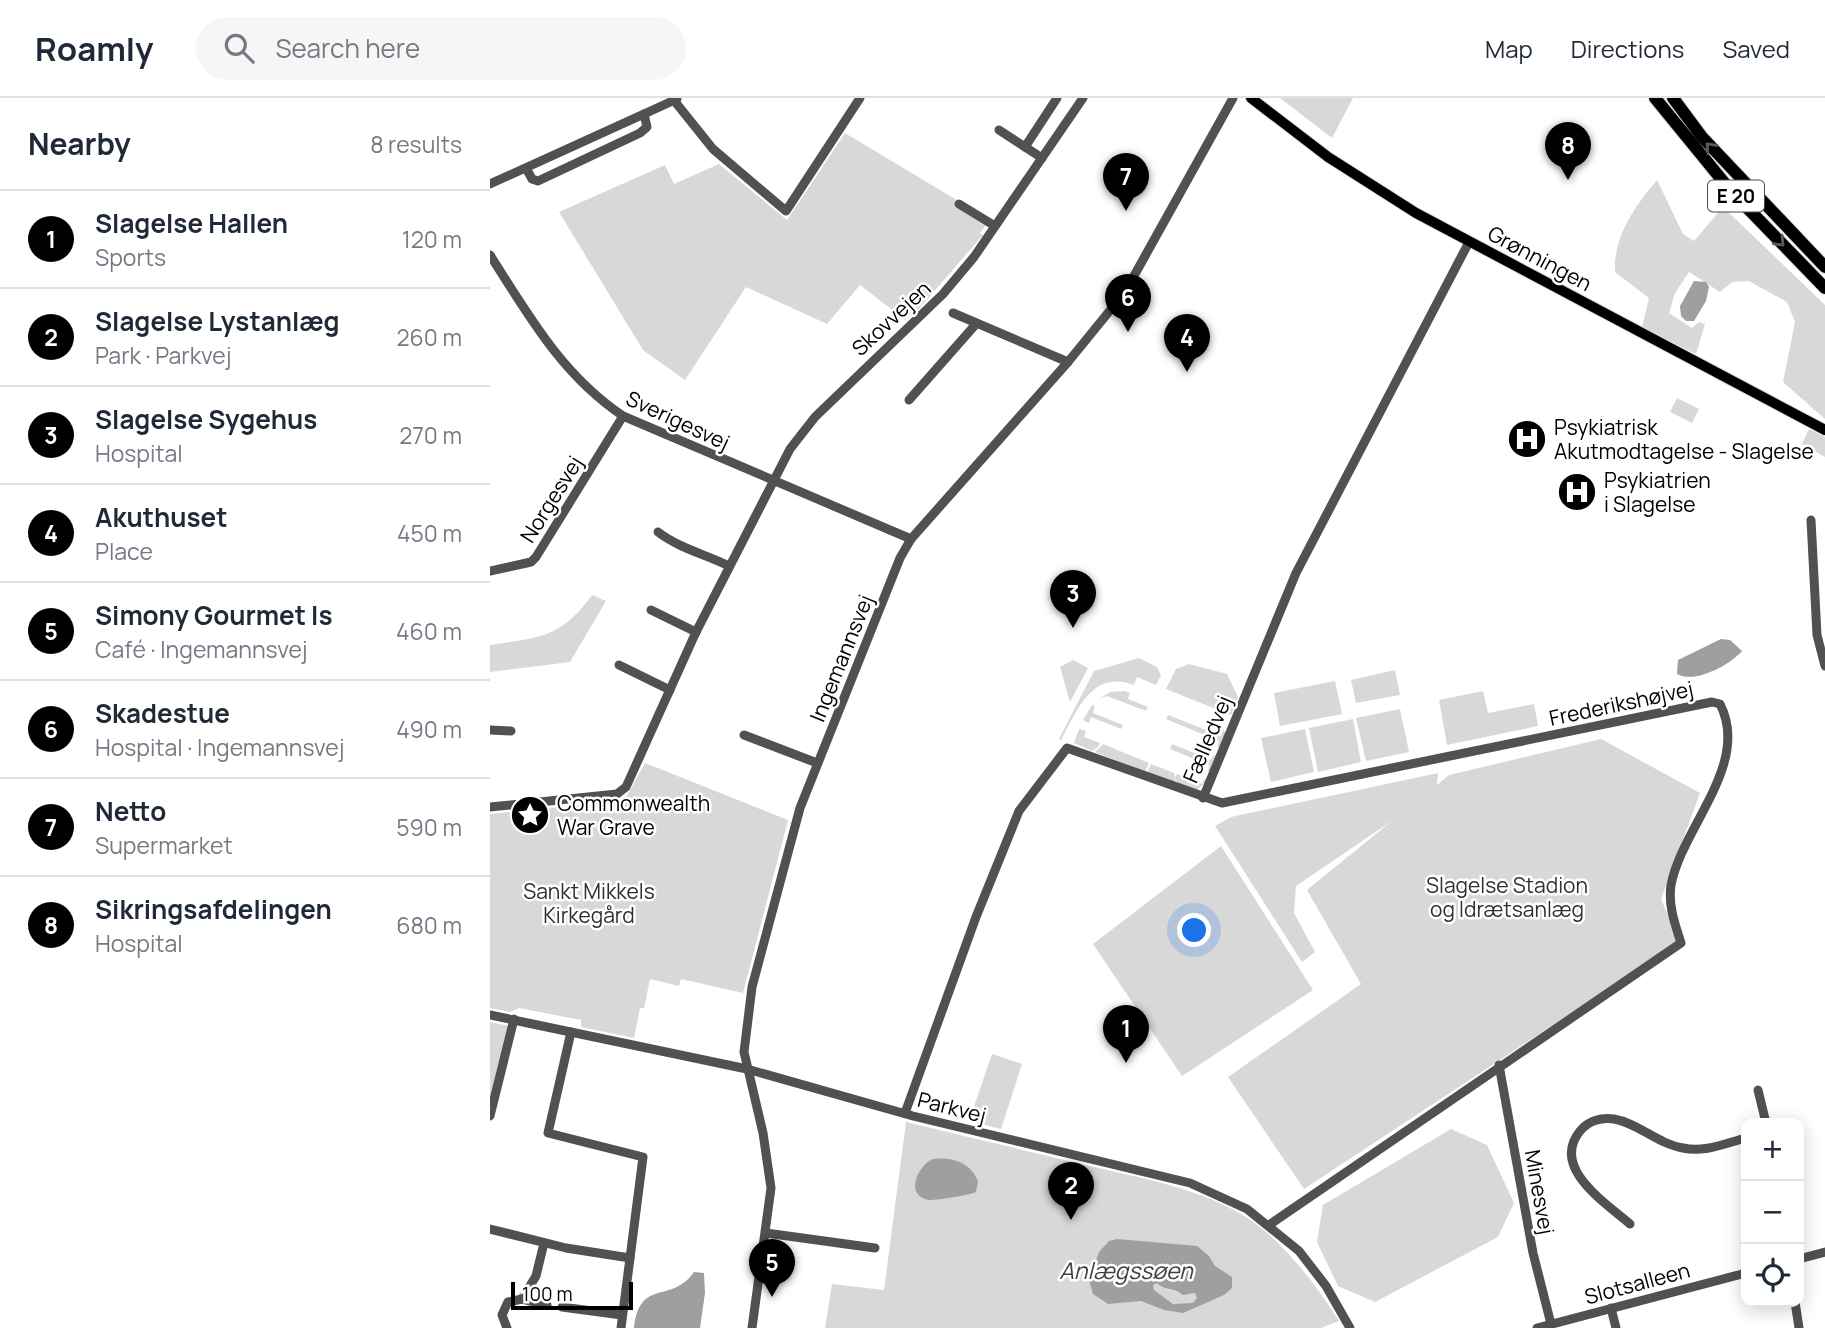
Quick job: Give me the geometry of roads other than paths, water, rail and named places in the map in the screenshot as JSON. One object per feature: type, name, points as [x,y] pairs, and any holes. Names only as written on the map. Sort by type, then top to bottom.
[{"type":"highway","points":[[1645,98],[1719,187],[1731,191]]},
{"type":"highway","name":"E 20","points":[[1655,98],[1731,191],[1825,288]]},
{"type":"highway","name":"E 20","points":[[1673,98],[1702,137],[1825,267]]},
{"type":"main road","name":"Grønningen","points":[[1251,98],[1370,186],[1469,242],[1825,430]]},
{"type":"street","points":[[490,184],[674,99],[713,149],[786,211],[860,98]]},
{"type":"street","points":[[1026,147],[1057,98]]},
{"type":"street","name":"Skovvejen","points":[[490,807],[623,791],[696,632],[771,481],[815,417],[943,294],[995,226],[1083,98]]},
{"type":"street","name":"Ingemannsvej","points":[[752,1328],[771,1200],[770,1175],[747,1069],[744,1039],[752,987],[794,825],[817,763],[900,558],[911,539],[1105,319],[1142,266],[1233,98]]},
{"type":"street","points":[[526,168],[532,179],[538,181],[640,133],[648,127],[644,114]]},
{"type":"street","points":[[999,130],[1042,158]]},
{"type":"street","points":[[959,204],[995,226]]},
{"type":"street","name":"Fælledvej","points":[[905,1113],[976,917],[1019,811],[1061,753],[1067,748],[1091,754],[1203,798],[1296,573],[1469,242]]},
{"type":"street","name":"Sverigesvej","points":[[490,255],[554,354],[581,385],[623,416],[911,539]]},
{"type":"street","points":[[953,313],[1068,362]]},
{"type":"street","points":[[909,400],[976,324]]},
{"type":"street","name":"Norgesvej","points":[[490,571],[531,562],[623,416]]},
{"type":"street","points":[[1811,520],[1817,635],[1825,666]]},
{"type":"street","points":[[657,533],[677,547],[691,548],[729,566]]},
{"type":"street","points":[[651,610],[696,632]]},
{"type":"street","points":[[619,665],[670,690]]},
{"type":"street","name":"Frederikshøjvej","points":[[1203,798],[1222,803],[1233,802],[1712,702],[1720,704],[1728,728],[1726,758],[1671,885],[1672,915],[1681,943],[1499,1065],[1269,1225]]},
{"type":"street","points":[[490,730],[511,731]]},
{"type":"street","points":[[744,735],[817,763]]},
{"type":"street","name":"Parkvej","points":[[490,1015],[747,1069],[905,1113],[1190,1183],[1247,1209],[1299,1251],[1326,1286],[1350,1328]]},
{"type":"street","points":[[490,1116],[513,1019]]},
{"type":"street","points":[[571,1032],[548,1133],[643,1157],[621,1328]]},
{"type":"street","name":"Minesvej","points":[[1499,1065],[1533,1252],[1551,1324]]},
{"type":"street","points":[[1758,1090],[1765,1118]]},
{"type":"street","points":[[1630,1224],[1580,1180],[1573,1166],[1574,1140],[1588,1124],[1598,1119],[1620,1120],[1683,1149],[1707,1149],[1741,1139]]},
{"type":"street","points":[[490,1228],[544,1243],[630,1258]]},
{"type":"street","points":[[766,1233],[875,1248]]},
{"type":"street","points":[[522,1299],[536,1276],[544,1243]]},
{"type":"street","points":[[1804,1258],[1825,1252]]},
{"type":"street","name":"Slotsalleen","points":[[1537,1328],[1741,1274]]},
{"type":"street","points":[[507,1328],[502,1315],[508,1302],[522,1299],[547,1306]]},
{"type":"street","points":[[562,1307],[622,1315]]},
{"type":"street","points":[[1795,1307],[1798,1328]]},
{"type":"street","points":[[1611,1308],[1616,1328]]},
{"type":"water","points":[[1694,281],[1706,282],[1709,287],[1706,301],[1694,321],[1686,321],[1681,316],[1680,306]]},
{"type":"water","points":[[1721,639],[1730,640],[1742,651],[1712,672],[1693,677],[1677,674],[1678,660]]},
{"type":"water","points":[[933,1159],[954,1160],[966,1165],[978,1182],[976,1192],[937,1200],[921,1197],[915,1186],[918,1173]]},
{"type":"water","name":"Anlægssøen","points":[[1117,1239],[1197,1246],[1209,1256],[1215,1266],[1232,1277],[1232,1288],[1224,1295],[1183,1313],[1164,1310],[1141,1301],[1108,1304],[1093,1294],[1089,1280],[1099,1252],[1109,1241]],"holes":[[[1153,1285],[1160,1285],[1183,1295],[1195,1293],[1197,1298],[1193,1303],[1173,1304],[1154,1290]]]},
{"type":"water","points":[[694,1272],[704,1273],[705,1293],[700,1328],[634,1328],[637,1312],[643,1302],[676,1288]]},
{"type":"place","name":"Sikringsafdelingen","points":[[1568,180]]},
{"type":"place","name":"Netto","points":[[1126,211]]},
{"type":"place","name":"Skadestue","points":[[1128,332]]},
{"type":"place","name":"Akuthuset","points":[[1187,372]]},
{"type":"place","name":"Psykiatrisk Akutmodtagelse - Slagelse","points":[[1527,439]]},
{"type":"place","name":"Psykiatrien i Slagelse","points":[[1577,492]]},
{"type":"place","name":"Slagelse Sygehus","points":[[1073,628]]},
{"type":"place","name":"Commonwealth War Grave","points":[[530,815]]},
{"type":"place","name":"Slagelse Hallen","points":[[1126,1063]]},
{"type":"place","name":"Slagelse Lystanlæg","points":[[1071,1220]]},
{"type":"place","name":"Simony Gourmet Is","points":[[772,1297]]},
{"type":"park label","name":"Slagelse Stadion og Idrætsanlæg","points":[[1507,897]]},
{"type":"park label","name":"Sankt Mikkels Kirkegård","points":[[589,903]]}]
